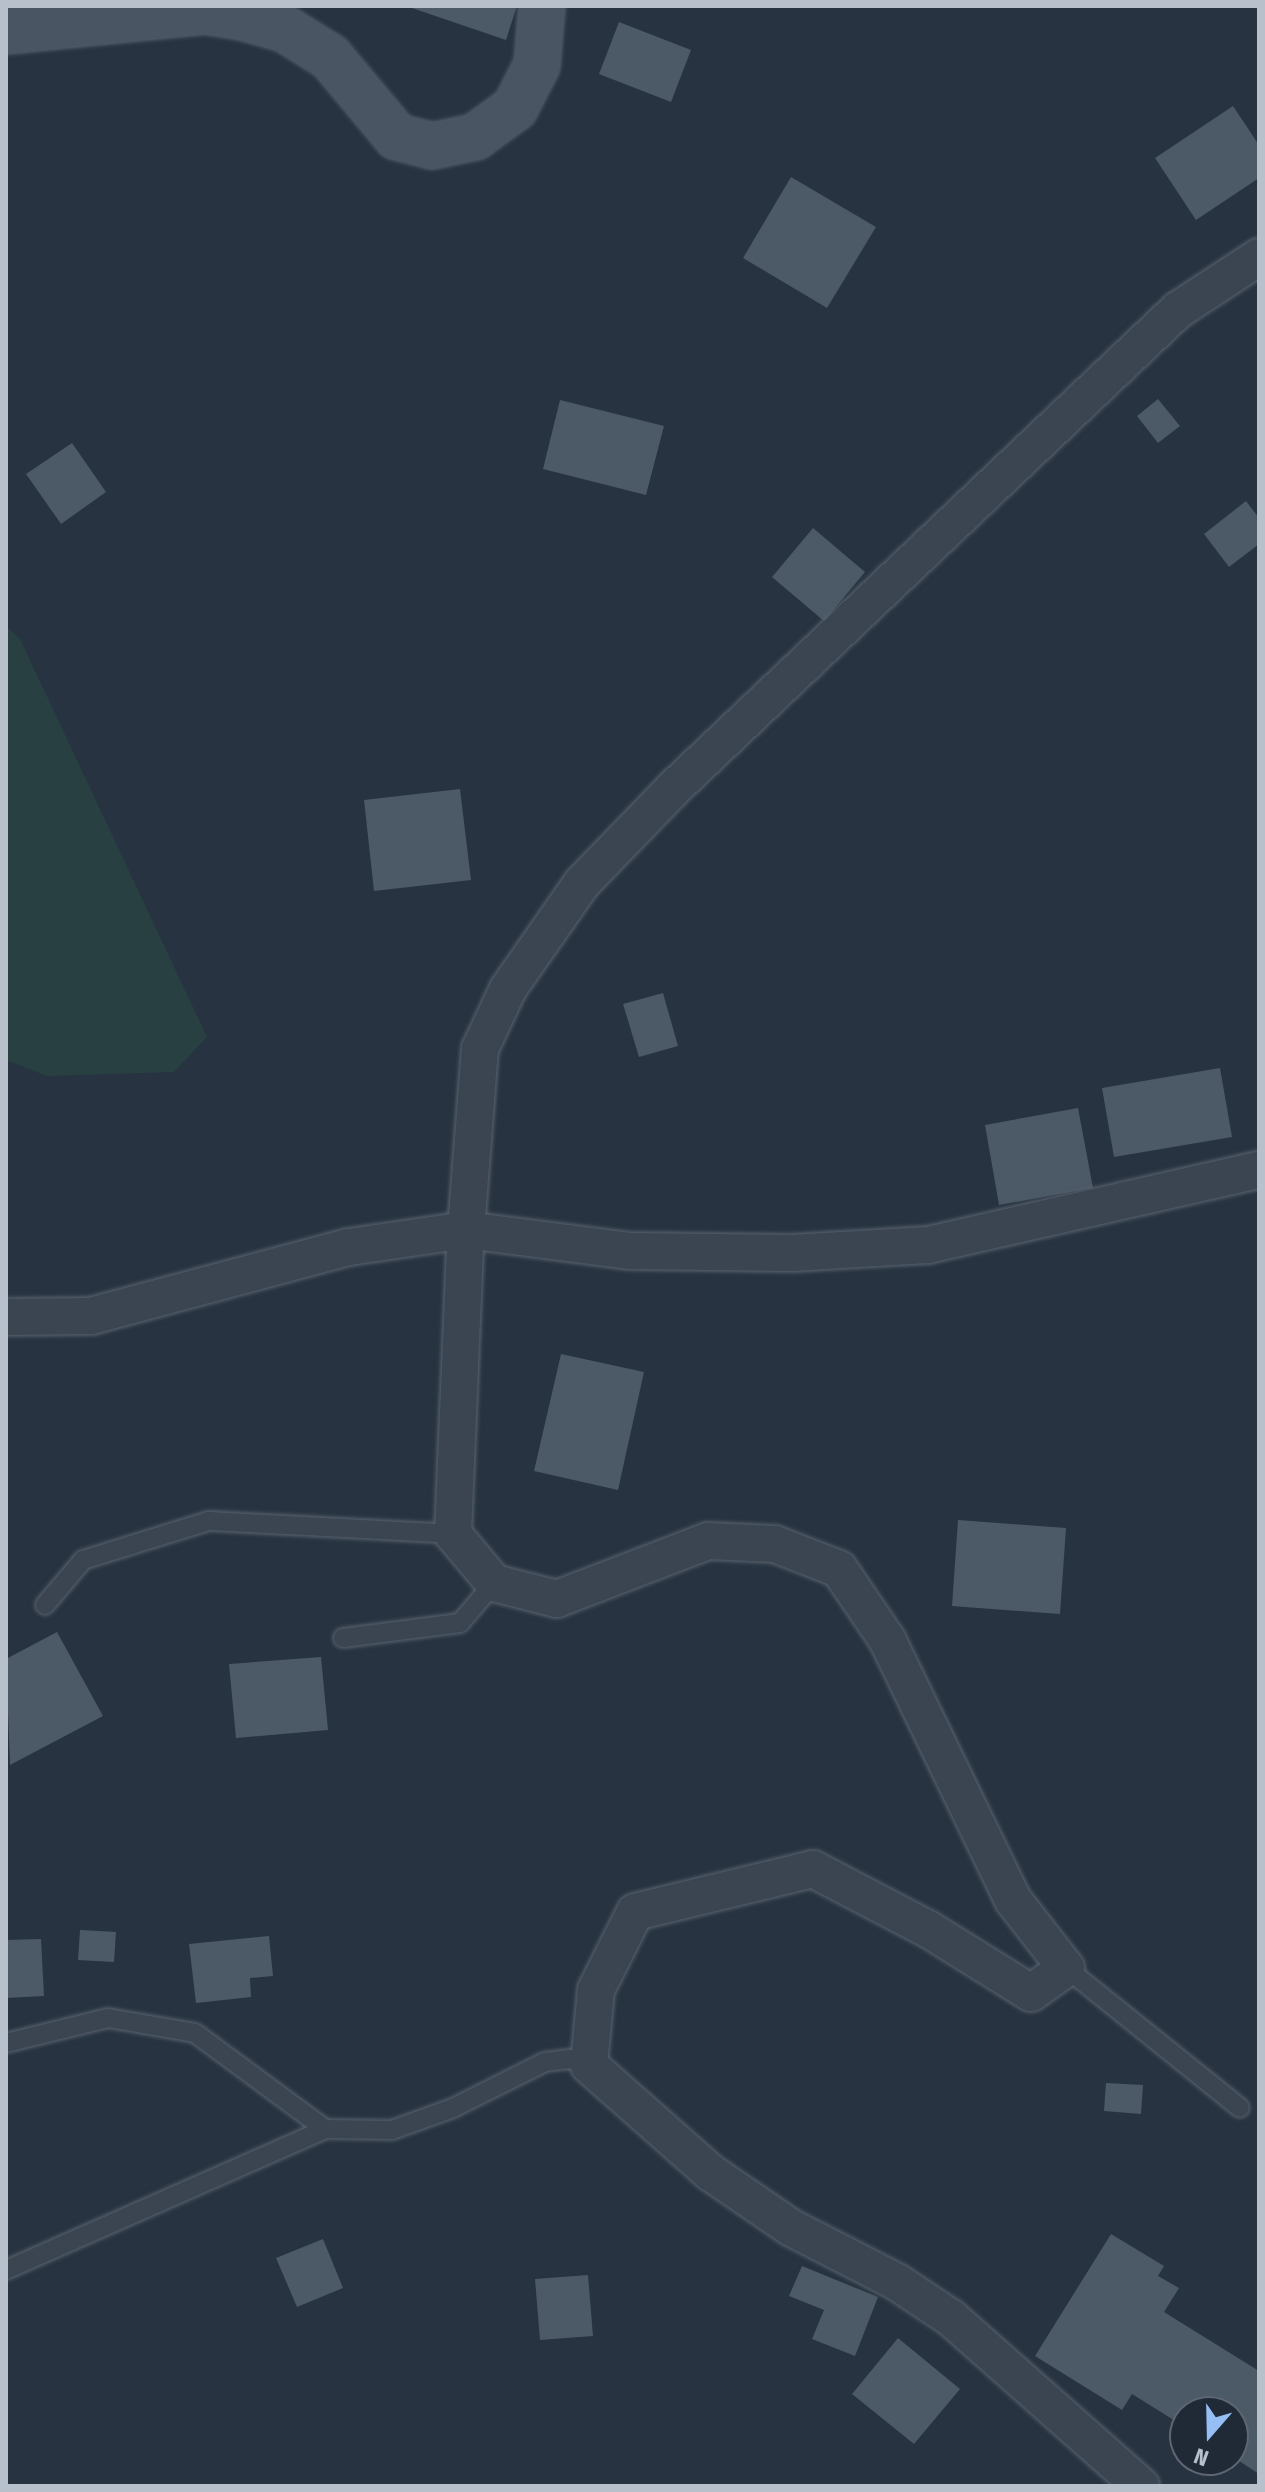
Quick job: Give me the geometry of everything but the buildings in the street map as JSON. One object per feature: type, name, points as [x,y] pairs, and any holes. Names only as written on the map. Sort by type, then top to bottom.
[{"type":"street","points":[[12,23],[205,11],[243,17],[285,29],[330,57],[397,137],[432,146],[475,137],[515,108],[537,65],[542,6]]},
{"type":"street","points":[[1141,2486],[951,2318],[897,2282],[790,2227],[711,2173],[589,2065],[596,1990],[635,1912],[813,1869],[928,1929],[1031,1993],[1066,1968],[1013,1900],[888,1641],[839,1569],[775,1544],[708,1541],[557,1599],[494,1583],[453,1534],[466,1230],[480,1049],[508,989],[582,883],[673,789],[1178,310],[1259,257]]},
{"type":"street","points":[[6,1317],[91,1316],[349,1247],[466,1230],[631,1251],[792,1253],[928,1245],[1259,1170]]},
{"type":"lane","points":[[45,1605],[83,1560],[209,1521],[453,1534]]},
{"type":"lane","points":[[343,1638],[460,1623],[494,1583]]},
{"type":"lane","points":[[1066,1968],[1240,2108]]},
{"type":"lane","points":[[6,2043],[108,2018],[195,2033],[325,2129]]},
{"type":"lane","points":[[6,2270],[325,2129],[392,2130],[453,2108],[545,2062],[570,2059],[589,2065]]},
{"type":"green space","points":[[6,626],[20,639],[207,1037],[174,1072],[47,1076],[6,1060]]}]
